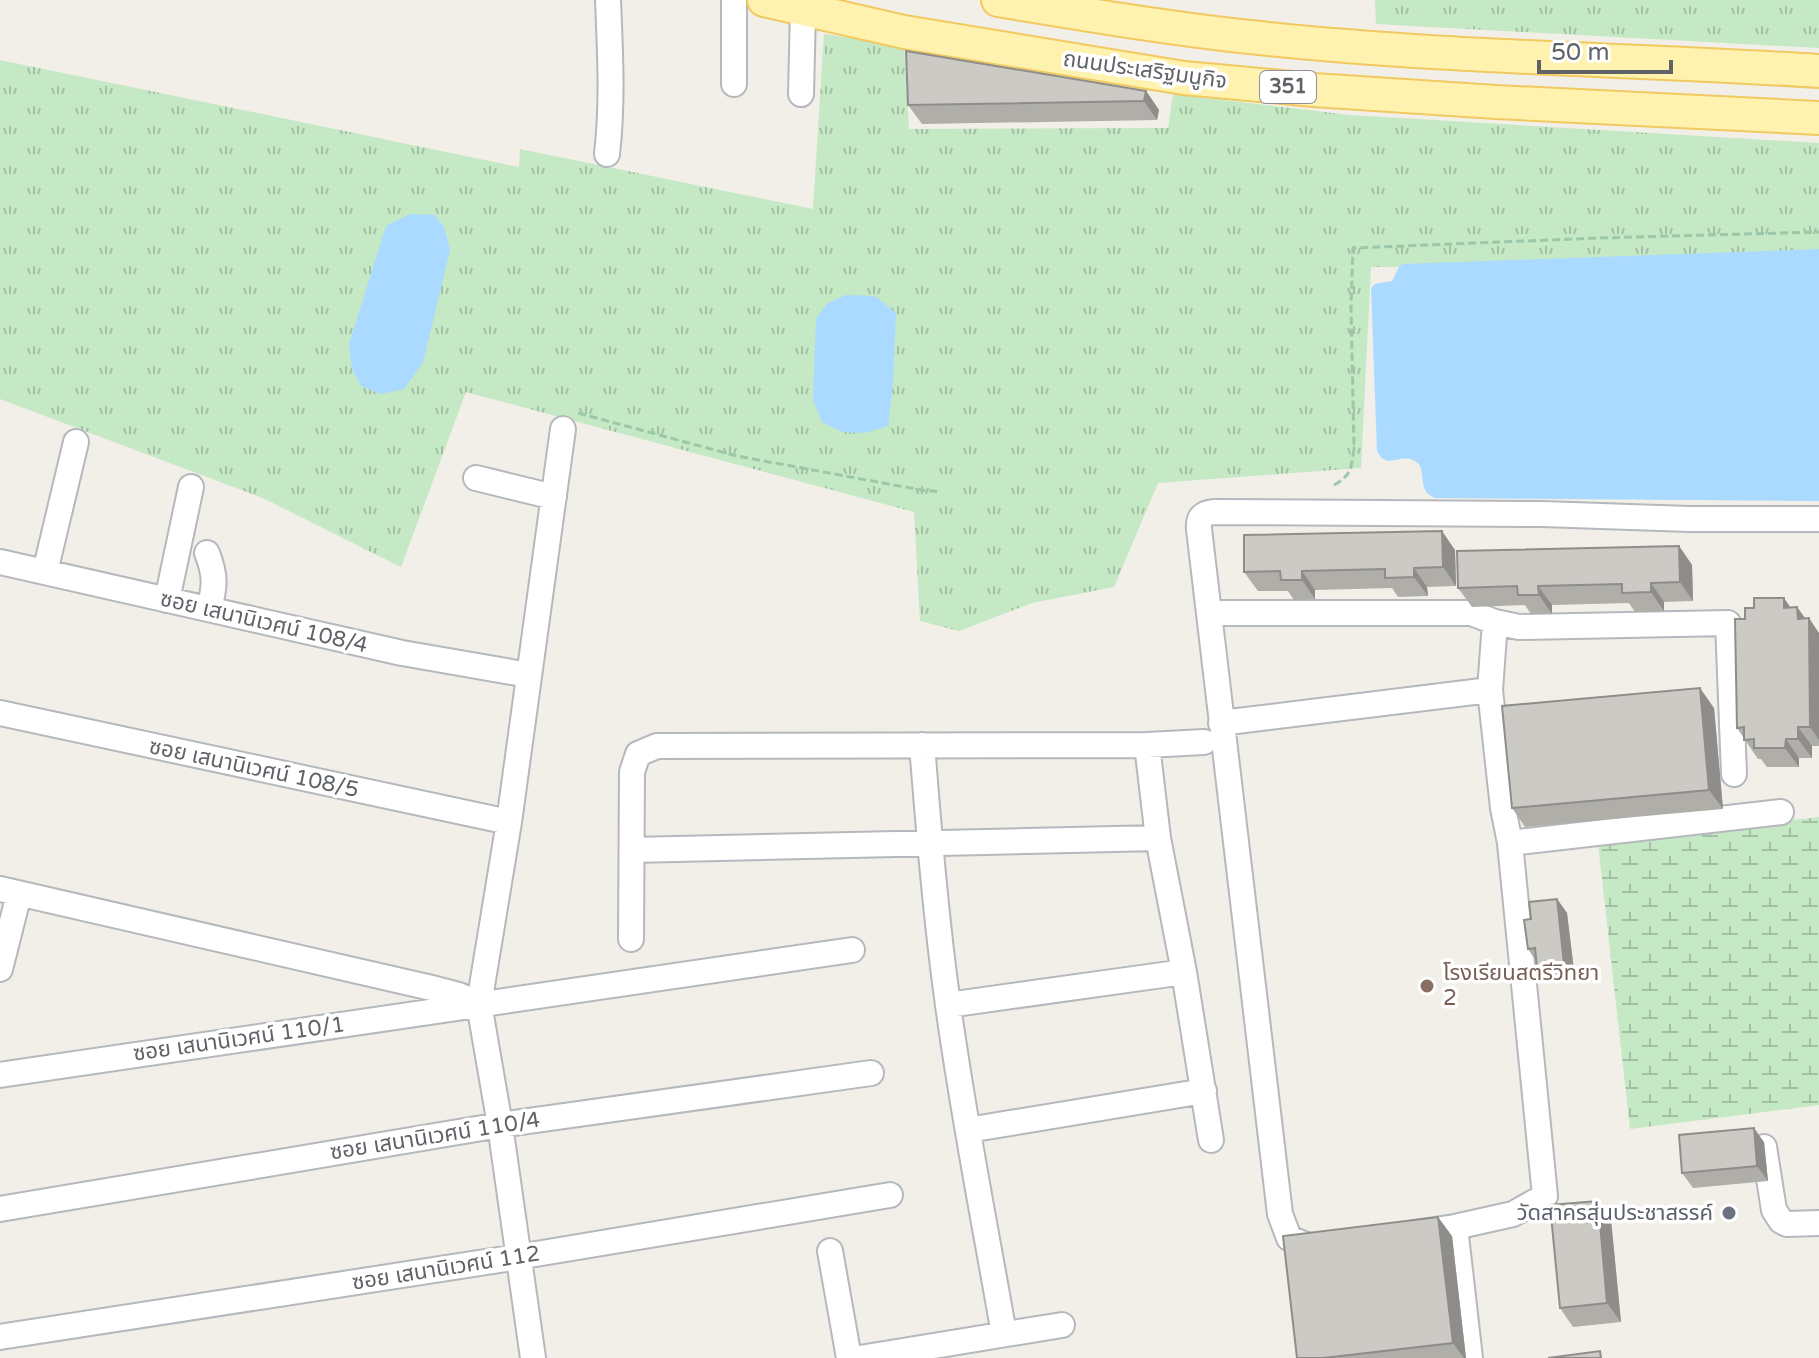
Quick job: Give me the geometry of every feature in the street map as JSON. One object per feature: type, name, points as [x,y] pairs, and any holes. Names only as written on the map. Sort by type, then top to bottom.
[{"type":"main road","name":"ถนนประเสริฐมนูกิจ","points":[[764,0],[951,40],[1184,78],[1496,102],[1819,118]]},
{"type":"main road","name":"ถนนประเสริฐมนูกิจ","points":[[998,0],[1110,19],[1252,37],[1451,53],[1819,71]]},
{"type":"street","points":[[607,154],[612,81],[608,0]]},
{"type":"street","points":[[734,0],[734,84]]},
{"type":"street","points":[[801,94],[803,10]]},
{"type":"street","points":[[533,1358],[500,1125],[479,1004],[568,420]]},
{"type":"street","points":[[45,572],[76,442]]},
{"type":"street","points":[[476,478],[554,497]]},
{"type":"street","points":[[167,600],[191,487]]},
{"type":"street","points":[[1340,1243],[1311,1247],[1289,1238],[1280,1214],[1221,723],[1200,518],[1207,513],[1819,519]]},
{"type":"street","points":[[207,553],[215,580],[209,609]]},
{"type":"street","name":"ซอย เสนานิเวศน์ 108/4","points":[[0,562],[402,653],[529,675]]},
{"type":"street","points":[[1209,613],[1471,613],[1519,627],[1728,623],[1734,774]]},
{"type":"street","points":[[1397,1235],[1455,1227],[1513,1214],[1545,1196],[1510,843],[1490,690],[1495,622]]},
{"type":"street","points":[[1221,723],[1490,690]]},
{"type":"street","name":"ซอย เสนานิเวศน์ 108/5","points":[[0,713],[509,822]]},
{"type":"street","points":[[631,939],[632,772],[638,754],[657,746],[1147,745],[1204,742]]},
{"type":"street","points":[[922,745],[929,841],[948,1005],[1004,1334]]},
{"type":"street","points":[[1147,745],[1158,838],[1184,972],[1211,1140]]},
{"type":"street","points":[[1510,843],[1781,812]]},
{"type":"street","points":[[632,850],[1158,838]]},
{"type":"street","points":[[0,969],[10,891],[436,989],[479,1004]]},
{"type":"street","name":"ซอย เสนานิเวศน์ 110/1","points":[[0,1075],[852,950]]},
{"type":"street","points":[[948,1005],[1184,972]]},
{"type":"street","name":"ซอย เสนานิเวศน์ 110/4","points":[[0,1209],[500,1125],[871,1073]]},
{"type":"street","points":[[968,1130],[1204,1091]]},
{"type":"street","points":[[1764,1147],[1774,1210],[1781,1221],[1787,1224],[1819,1223]]},
{"type":"street","name":"ซอย เสนานิเวศน์ 112","points":[[0,1337],[518,1257],[890,1195]]},
{"type":"street","points":[[1455,1227],[1470,1358]]},
{"type":"street","points":[[830,1251],[849,1358]]},
{"type":"street","points":[[860,1358],[1062,1325]]},
{"type":"path","points":[[1334,485],[1346,478],[1354,449],[1353,248],[1819,232]]},
{"type":"path","points":[[568,420],[737,456],[941,492]]},
{"type":"green space","points":[[1375,0],[1819,0],[1819,48],[1376,24]]},
{"type":"green space","points":[[824,34],[904,46],[909,129],[1168,128],[1173,94],[1350,115],[1819,143],[1819,265],[1371,267],[1361,468],[1158,483],[1114,587],[1032,603],[959,631],[920,621],[914,512],[466,392],[401,567],[265,499],[0,399],[0,60],[519,167],[520,149],[813,209]]},
{"type":"green space","points":[[1819,817],[1819,1105],[1630,1129],[1598,843]]},
{"type":"water","points":[[410,214],[435,215],[445,229],[450,250],[423,363],[404,389],[381,394],[361,386],[352,369],[349,344],[386,226]]},
{"type":"water","points":[[1819,249],[1819,501],[1435,498],[1425,490],[1418,463],[1408,459],[1384,460],[1377,451],[1371,288],[1375,284],[1392,281],[1403,264]]},
{"type":"water","points":[[846,295],[875,296],[896,313],[888,426],[865,433],[842,432],[822,422],[813,400],[816,318],[828,303]]},
{"type":"building","points":[[906,51],[1146,91],[1144,101],[908,105]]},
{"type":"building","points":[[1442,531],[1443,567],[1414,568],[1414,577],[1385,578],[1385,569],[1302,571],[1302,580],[1281,580],[1280,571],[1244,572],[1244,535]]},
{"type":"building","points":[[1679,546],[1680,582],[1651,583],[1651,592],[1622,593],[1622,584],[1538,586],[1539,595],[1518,595],[1517,586],[1458,588],[1457,551]]},
{"type":"building","points":[[1754,598],[1784,598],[1784,608],[1797,607],[1798,619],[1809,618],[1810,727],[1798,727],[1798,739],[1786,739],[1785,748],[1754,748],[1754,739],[1744,740],[1744,727],[1737,728],[1735,619],[1745,619],[1745,608],[1754,608]]},
{"type":"building","points":[[1700,688],[1709,790],[1512,808],[1502,706]]},
{"type":"building","points":[[1557,899],[1564,964],[1537,968],[1535,948],[1528,949],[1524,920],[1531,919],[1529,902]]},
{"type":"building","points":[[1754,1128],[1757,1166],[1682,1173],[1679,1135]]},
{"type":"building","points":[[1598,1201],[1607,1303],[1560,1308],[1550,1205]]},
{"type":"building","points":[[1438,1217],[1453,1343],[1323,1358],[1297,1358],[1283,1236]]},
{"type":"building","points":[[1600,1351],[1601,1358],[1548,1358]]},
{"type":"place","name":"โรงเรียนสตรีวิทยา 2","points":[[1427,986]]},
{"type":"place","name":"วัดสาครสุ่นประชาสรรค์","points":[[1729,1213]]}]
